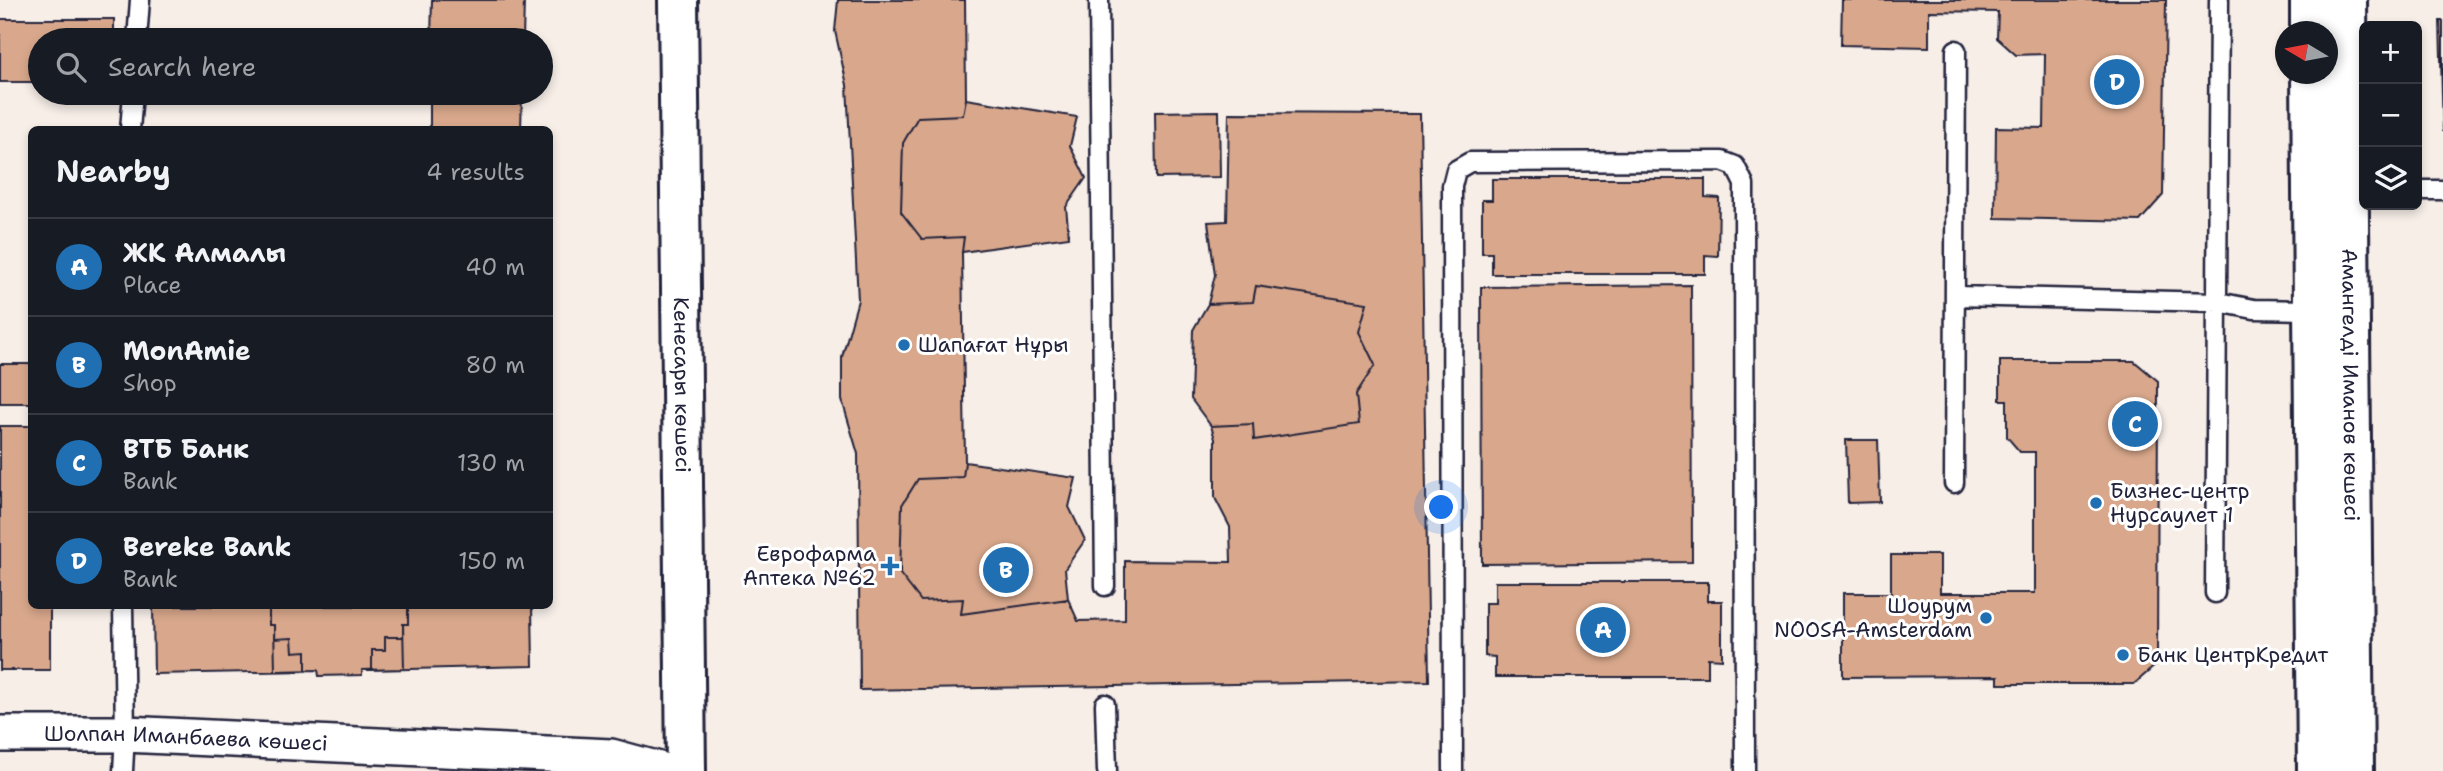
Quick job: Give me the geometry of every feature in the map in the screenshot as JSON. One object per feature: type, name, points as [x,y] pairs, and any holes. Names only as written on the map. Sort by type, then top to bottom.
[{"type":"main road","name":"Кенесары көшесі","points":[[678,0],[686,771]]},
{"type":"main road","points":[[2310,0],[2310,21]]},
{"type":"main road","name":"Амангелді Иманов көшесі","points":[[2347,0],[2357,191],[2354,771]]},
{"type":"main road","name":"Амангелді Иманов көшесі","points":[[2311,84],[2317,771]]},
{"type":"street","name":"Шолпан Иманбаева көшесі","points":[[0,734],[125,734],[611,757],[663,771]]},
{"type":"lane","points":[[138,28],[140,0]]},
{"type":"lane","points":[[1099,0],[1105,586]]},
{"type":"lane","points":[[2215,593],[2219,0]]},
{"type":"lane","points":[[1954,483],[1956,50]]},
{"type":"lane","points":[[130,126],[132,105]]},
{"type":"lane","points":[[1453,771],[1452,186],[1456,170],[1470,162],[1722,161],[1735,166],[1744,184],[1745,771]]},
{"type":"lane","points":[[2422,190],[2443,190]]},
{"type":"lane","points":[[1955,296],[2218,302],[2255,309],[2313,310]]},
{"type":"lane","points":[[123,609],[123,771]]},
{"type":"lane","points":[[1105,704],[1107,771]]},
{"type":"building","points":[[432,0],[524,0],[523,28],[431,28]]},
{"type":"building","name":"Шапағат Нұры","points":[[838,0],[965,0],[966,99],[963,115],[918,117],[903,143],[901,212],[922,239],[964,237],[963,477],[918,479],[902,505],[900,574],[921,601],[963,599],[961,614],[1068,599],[1078,621],[1125,620],[1125,561],[1231,562],[1230,527],[1215,498],[1215,439],[1211,426],[1253,424],[1254,440],[1359,424],[1356,394],[1375,365],[1359,332],[1367,303],[1256,286],[1253,302],[1208,304],[1215,275],[1208,222],[1227,221],[1229,113],[1420,114],[1429,681],[860,690],[858,454],[842,400],[842,357],[858,300],[847,85],[835,31]]},
{"type":"building","points":[[1842,0],[2166,0],[2163,195],[2140,221],[1995,218],[1996,127],[2044,128],[2045,54],[2016,55],[1997,38],[1998,12],[1929,11],[1929,47],[1841,45]]},
{"type":"building","points":[[0,19],[114,19],[114,28],[28,28],[28,82],[0,82]]},
{"type":"building","points":[[2440,21],[2443,21],[2443,132]]},
{"type":"building","points":[[966,99],[1077,117],[1070,146],[1086,178],[1066,207],[1069,237],[962,252],[964,237],[922,239],[901,212],[903,143],[918,117],[963,115]]},
{"type":"building","points":[[430,105],[522,105],[521,126],[430,126]]},
{"type":"building","points":[[1219,111],[1220,177],[1156,178],[1155,112]]},
{"type":"building","points":[[1492,179],[1705,179],[1705,197],[1719,198],[1718,256],[1705,255],[1705,274],[1492,274],[1492,253],[1482,253],[1482,200],[1492,200]]},
{"type":"building","points":[[1691,285],[1692,562],[1482,564],[1481,287]]},
{"type":"building","points":[[1256,286],[1367,303],[1359,332],[1375,365],[1356,394],[1359,424],[1254,440],[1253,424],[1211,426],[1191,399],[1193,330],[1208,304],[1253,302]]},
{"type":"building","name":"Бизнес-центр Нурсаулет 1","points":[[2000,361],[2134,361],[2158,381],[2157,664],[2134,684],[1998,684],[1998,676],[1843,677],[1843,593],[1891,593],[1891,555],[1940,555],[1940,593],[2035,593],[2035,452],[2020,452],[2007,437],[2007,400],[2000,400]]},
{"type":"building","points":[[0,364],[28,364],[28,403],[0,403]]},
{"type":"building","points":[[0,426],[28,426],[28,609],[50,609],[50,670],[0,670]]},
{"type":"building","points":[[1846,440],[1878,440],[1880,502],[1848,503]]},
{"type":"building","points":[[965,462],[1076,478],[1069,507],[1085,540],[1065,569],[1068,599],[961,614],[963,599],[921,601],[900,574],[902,505],[918,479],[963,477]]},
{"type":"building","points":[[1495,582],[1708,582],[1708,601],[1722,601],[1722,659],[1708,658],[1708,677],[1495,677],[1495,657],[1485,656],[1485,603],[1495,603]]},
{"type":"building","points":[[153,609],[269,609],[269,625],[274,625],[274,639],[292,638],[293,652],[306,651],[306,671],[154,674]]},
{"type":"building","points":[[269,609],[408,609],[408,624],[403,624],[404,669],[362,670],[362,675],[319,676],[318,670],[275,671],[274,625],[269,625]]},
{"type":"building","points":[[408,609],[532,609],[533,666],[372,670],[372,650],[385,650],[385,637],[403,637],[403,624],[408,624]]},
{"type":"place","name":"Bereke Bank","points":[[2117,82]]},
{"type":"place","name":"Шапағат Нұры","points":[[904,345]]},
{"type":"place","name":"ВТБ Банк","points":[[2135,424]]},
{"type":"place","name":"Бизнес-центр Нурсаулет 1","points":[[2096,503]]},
{"type":"place","name":"Еврофарма Аптека №62","points":[[890,566]]},
{"type":"place","name":"MonAmie","points":[[1006,570]]},
{"type":"place","name":"Шоурум NOOSA-Amsterdam","points":[[1986,618]]},
{"type":"place","name":"ЖК Алмалы","points":[[1603,630]]},
{"type":"place","name":"Банк ЦентрКредит","points":[[2123,655]]}]
